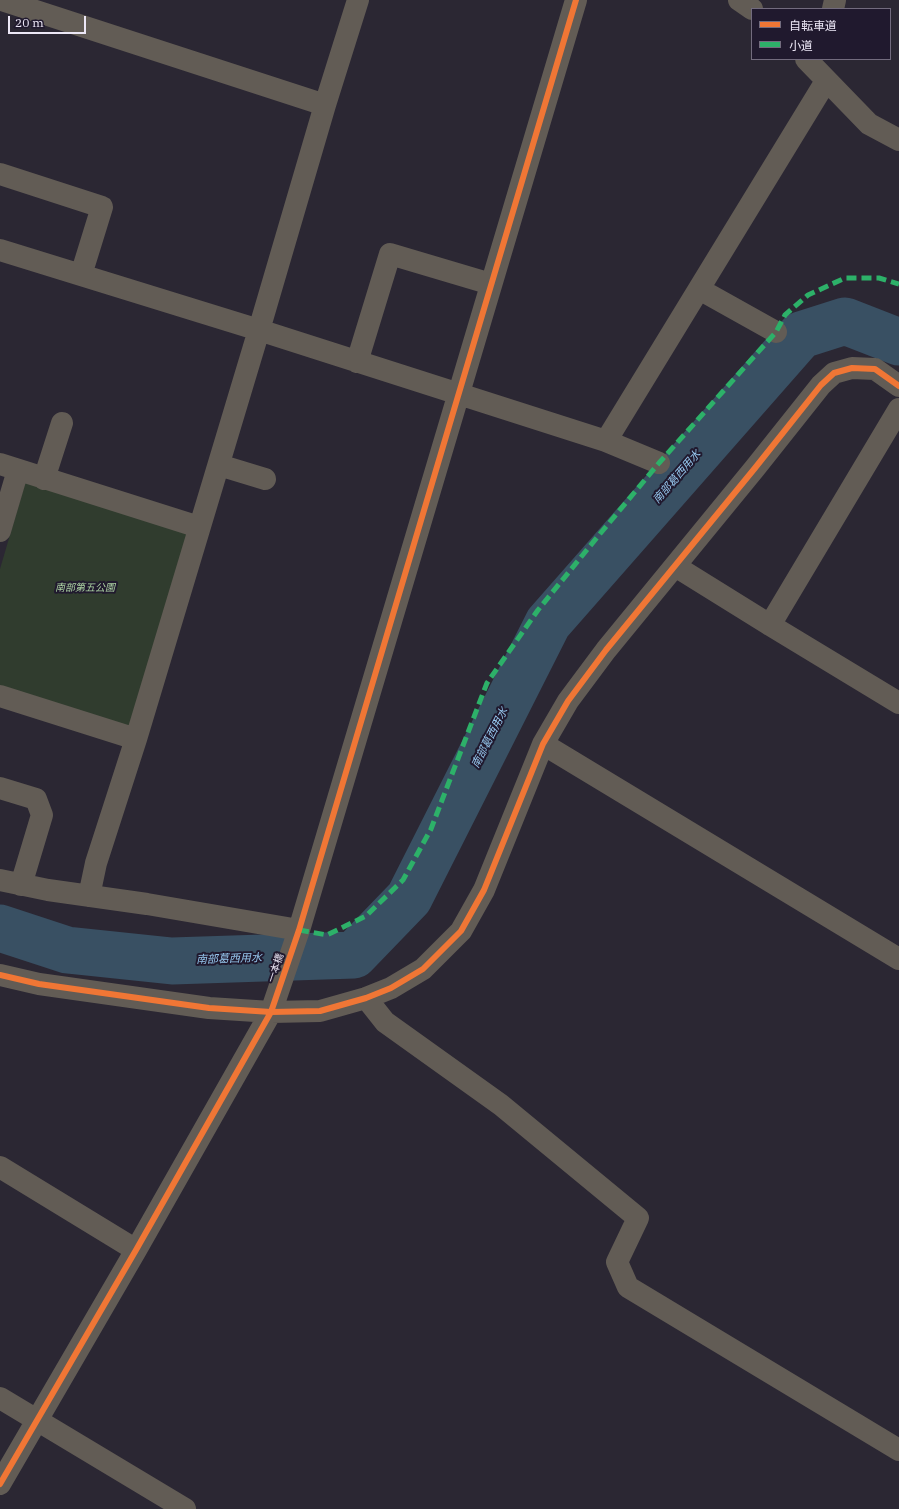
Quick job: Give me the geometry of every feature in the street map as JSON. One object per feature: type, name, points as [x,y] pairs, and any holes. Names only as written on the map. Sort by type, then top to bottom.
[{"type":"street","points":[[2,0],[325,106]]},
{"type":"street","points":[[89,896],[95,868],[260,330],[325,106],[358,0]]},
{"type":"street","name":"一本橋","points":[[0,1484],[136,1250],[271,1012],[299,930],[576,0]]},
{"type":"street","points":[[739,0],[751,8]]},
{"type":"street","points":[[606,441],[699,289],[817,68],[869,124],[899,140]]},
{"type":"street","points":[[0,174],[102,207],[81,275]]},
{"type":"street","points":[[0,250],[260,330],[606,441],[659,463]]},
{"type":"street","points":[[357,362],[390,254],[491,284]]},
{"type":"street","points":[[699,289],[776,332]]},
{"type":"street","points":[[0,975],[39,984],[209,1008],[271,1012],[320,1011],[366,998],[391,988],[423,970],[461,931],[484,890],[543,744],[573,694],[606,650],[821,385],[834,373],[852,368],[875,369],[899,386]]},
{"type":"street","points":[[770,625],[899,409]]},
{"type":"street","points":[[44,479],[62,423]]},
{"type":"street","points":[[219,464],[265,479]]},
{"type":"street","points":[[0,531],[9,467],[199,527]]},
{"type":"street","points":[[675,566],[899,703]]},
{"type":"street","points":[[0,696],[136,738]]},
{"type":"street","points":[[543,744],[899,958]]},
{"type":"street","points":[[0,788],[36,799],[42,815],[21,885]]},
{"type":"street","points":[[0,880],[21,885],[147,904],[299,930]]},
{"type":"street","points":[[366,998],[385,1022],[501,1105],[638,1218],[617,1262],[628,1287],[899,1450]]},
{"type":"street","points":[[0,1167],[136,1250]]},
{"type":"street","points":[[0,1398],[185,1509]]},
{"type":"green space","name":"南部第五公園","points":[[26,480],[189,531],[131,728],[0,687],[0,569]]},
{"type":"waterway","name":"南部葛西用水","points":[[0,928],[67,950],[172,961],[354,955],[409,898],[548,623],[801,335],[845,321],[899,342]]},
{"type":"marked path","points":[[299,930],[327,935],[366,916],[403,880],[431,829],[487,683],[538,610],[659,463],[776,332],[785,315],[808,295],[845,278],[879,278],[899,284]]},
{"type":"cycle path","points":[[0,1484],[136,1250],[271,1012],[299,930],[576,0]]},
{"type":"cycle path","points":[[0,975],[39,984],[209,1008],[271,1012],[320,1011],[366,998],[391,988],[423,969],[461,931],[484,890],[543,744],[568,701],[606,650],[821,385],[834,373],[852,368],[875,369],[899,386]]}]
